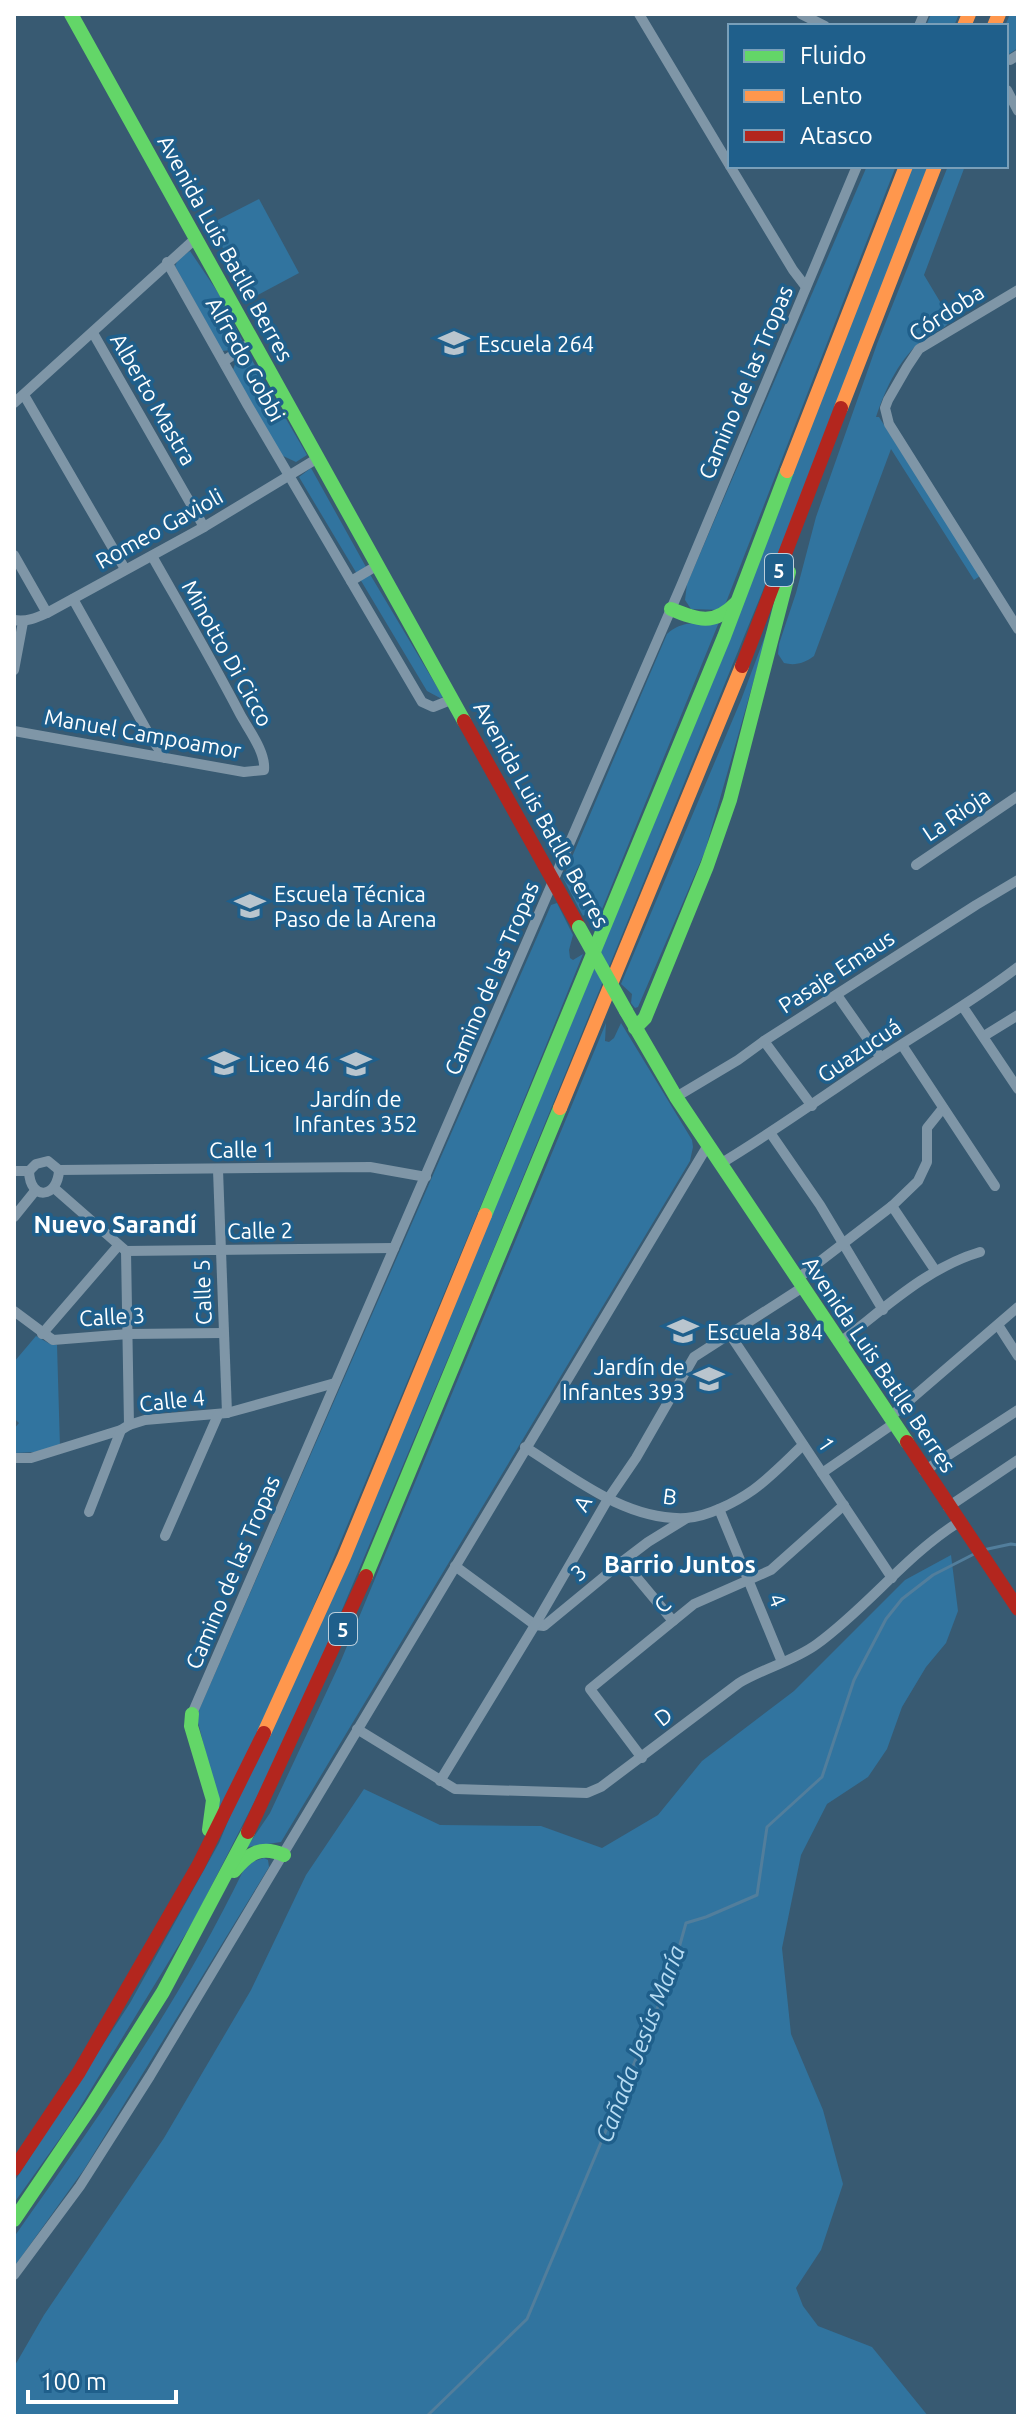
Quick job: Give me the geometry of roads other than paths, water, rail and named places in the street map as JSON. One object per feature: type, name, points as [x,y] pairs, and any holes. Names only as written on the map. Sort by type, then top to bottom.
[{"type":"main road","name":"Avenida Luis Batlle Berres","points":[[71,14],[635,1028],[720,1164],[1018,1609]]},
{"type":"main road","name":"5","points":[[14,2169],[79,2072],[198,1866],[277,1707],[344,1557],[739,600],[846,315],[905,168]]},
{"type":"main road","name":"5","points":[[14,2220],[147,2018],[215,1897],[315,1693],[370,1568],[716,730],[934,168]]},
{"type":"main road","points":[[635,1028],[645,1018],[707,866],[730,800],[780,613],[806,498]]},
{"type":"main road","points":[[671,609],[690,617],[710,620],[722,616],[739,600]]},
{"type":"main road","points":[[192,1714],[191,1726],[213,1800],[207,1840],[198,1866]]},
{"type":"main road","points":[[215,1897],[244,1859],[254,1851],[271,1848],[284,1855]]},
{"type":"street","points":[[639,14],[728,163]]},
{"type":"street","points":[[801,14],[821,24]]},
{"type":"street","points":[[1008,92],[1018,111]]},
{"type":"street","points":[[731,168],[806,287]]},
{"type":"street","name":"Camino de las Tropas","points":[[192,1714],[554,882],[856,168]]},
{"type":"street","points":[[14,403],[195,239]]},
{"type":"street","name":"Alfredo Gobbi","points":[[167,262],[422,702],[433,707],[453,699]]},
{"type":"street","name":"Córdoba","points":[[1018,290],[919,349],[885,408],[887,419],[1018,629]]},
{"type":"street","name":"Alberto Mastra","points":[[93,333],[204,527]]},
{"type":"street","points":[[224,361],[252,342]]},
{"type":"street","points":[[24,395],[125,569]]},
{"type":"street","name":"Romeo Gavioli","points":[[18,621],[47,613],[73,599],[204,527],[318,458]]},
{"type":"street","points":[[14,555],[47,613]]},
{"type":"street","name":"Minotto Di Cicco","points":[[152,556],[257,745],[264,770]]},
{"type":"street","points":[[351,581],[378,565]]},
{"type":"street","points":[[73,599],[165,758]]},
{"type":"street","points":[[14,670],[18,621]]},
{"type":"street","name":"Manuel Campoamor","points":[[14,731],[244,772],[264,770]]},
{"type":"street","name":"La Rioja","points":[[916,865],[1018,796]]},
{"type":"street","name":"Pasaje Emaus","points":[[676,1097],[1018,880]]},
{"type":"street","name":"Guazucuá","points":[[720,1164],[771,1134],[1018,967]]},
{"type":"street","points":[[837,995],[881,1058]]},
{"type":"street","points":[[963,1007],[1018,1089]]},
{"type":"street","points":[[984,1036],[1018,1015]]},
{"type":"street","points":[[764,1041],[812,1106]]},
{"type":"street","points":[[902,1045],[995,1186]]},
{"type":"street","name":"A","points":[[440,1781],[694,1357],[800,1283],[843,1242],[892,1206],[918,1181],[926,1169],[927,1128],[943,1108]]},
{"type":"street","points":[[771,1134],[843,1242],[883,1310]]},
{"type":"street","points":[[14,2275],[99,2157],[284,1855],[708,1145]]},
{"type":"street","points":[[48,1161],[59,1170],[54,1188],[43,1193],[35,1191],[29,1181],[29,1171],[36,1164],[48,1161]]},
{"type":"street","name":"Calle 1","points":[[59,1170],[370,1167],[426,1177]]},
{"type":"street","name":"Calle 5","points":[[165,1536],[222,1414],[218,1170]]},
{"type":"street","points":[[14,1171],[29,1171]]},
{"type":"street","points":[[54,1188],[122,1248],[128,1334],[125,1428],[89,1512]]},
{"type":"street","points":[[14,1217],[35,1191]]},
{"type":"street","points":[[892,1206],[935,1270]]},
{"type":"street","points":[[14,1311],[42,1334],[122,1248]]},
{"type":"street","name":"Calle 2","points":[[122,1248],[394,1248]]},
{"type":"street","points":[[839,1343],[935,1270],[980,1252]]},
{"type":"street","points":[[822,1473],[891,1421],[1018,1307]]},
{"type":"street","points":[[998,1325],[1018,1356]]},
{"type":"street","name":"Calle 3","points":[[42,1334],[53,1340],[128,1334],[223,1333]]},
{"type":"street","name":"1","points":[[729,1333],[892,1578]]},
{"type":"street","name":"Calle 4","points":[[14,1458],[31,1458],[145,1420],[222,1414],[335,1383]]},
{"type":"street","points":[[924,1471],[1018,1410]]},
{"type":"street","name":"B","points":[[525,1447],[608,1499],[645,1513],[687,1518],[719,1509],[756,1488],[803,1445]]},
{"type":"street","points":[[948,1507],[1016,1466]]},
{"type":"street","name":"C","points":[[642,1758],[590,1689],[694,1604],[771,1570],[844,1505]]},
{"type":"street","name":"4","points":[[719,1509],[782,1662]]},
{"type":"street","name":"3","points":[[535,1625],[544,1626],[648,1542],[687,1518]]},
{"type":"street","name":"D","points":[[357,1729],[455,1789],[587,1793],[601,1787],[642,1758],[739,1683],[817,1644],[936,1536],[959,1522]]},
{"type":"street","points":[[623,1561],[673,1621]]},
{"type":"street","points":[[455,1566],[535,1625]]},
{"type":"waterway","name":"Cañada Jesús María","points":[[983,1550],[1018,1545]]},
{"type":"waterway","name":"Cañada Jesús María","points":[[427,2416],[527,2319],[672,1973],[686,1923],[757,1895],[767,1827],[822,1777],[854,1680],[886,1619],[902,1599],[933,1575],[976,1553]]},
{"type":"place","name":"Escuela 264","points":[[454,343]]},
{"type":"place","name":"Escuela Técnica Paso de la Arena","points":[[250,906]]},
{"type":"place","name":"Liceo 46","points":[[224,1063]]},
{"type":"place","name":"Jardín de Infantes 352","points":[[356,1064]]},
{"type":"place","name":"Escuela 384","points":[[683,1331]]},
{"type":"place","name":"Jardín de Infantes 393","points":[[709,1379]]},
{"type":"district","name":"Nuevo Sarandí","points":[[115,1224]]},
{"type":"district","name":"Barrio Juntos","points":[[680,1564]]}]
